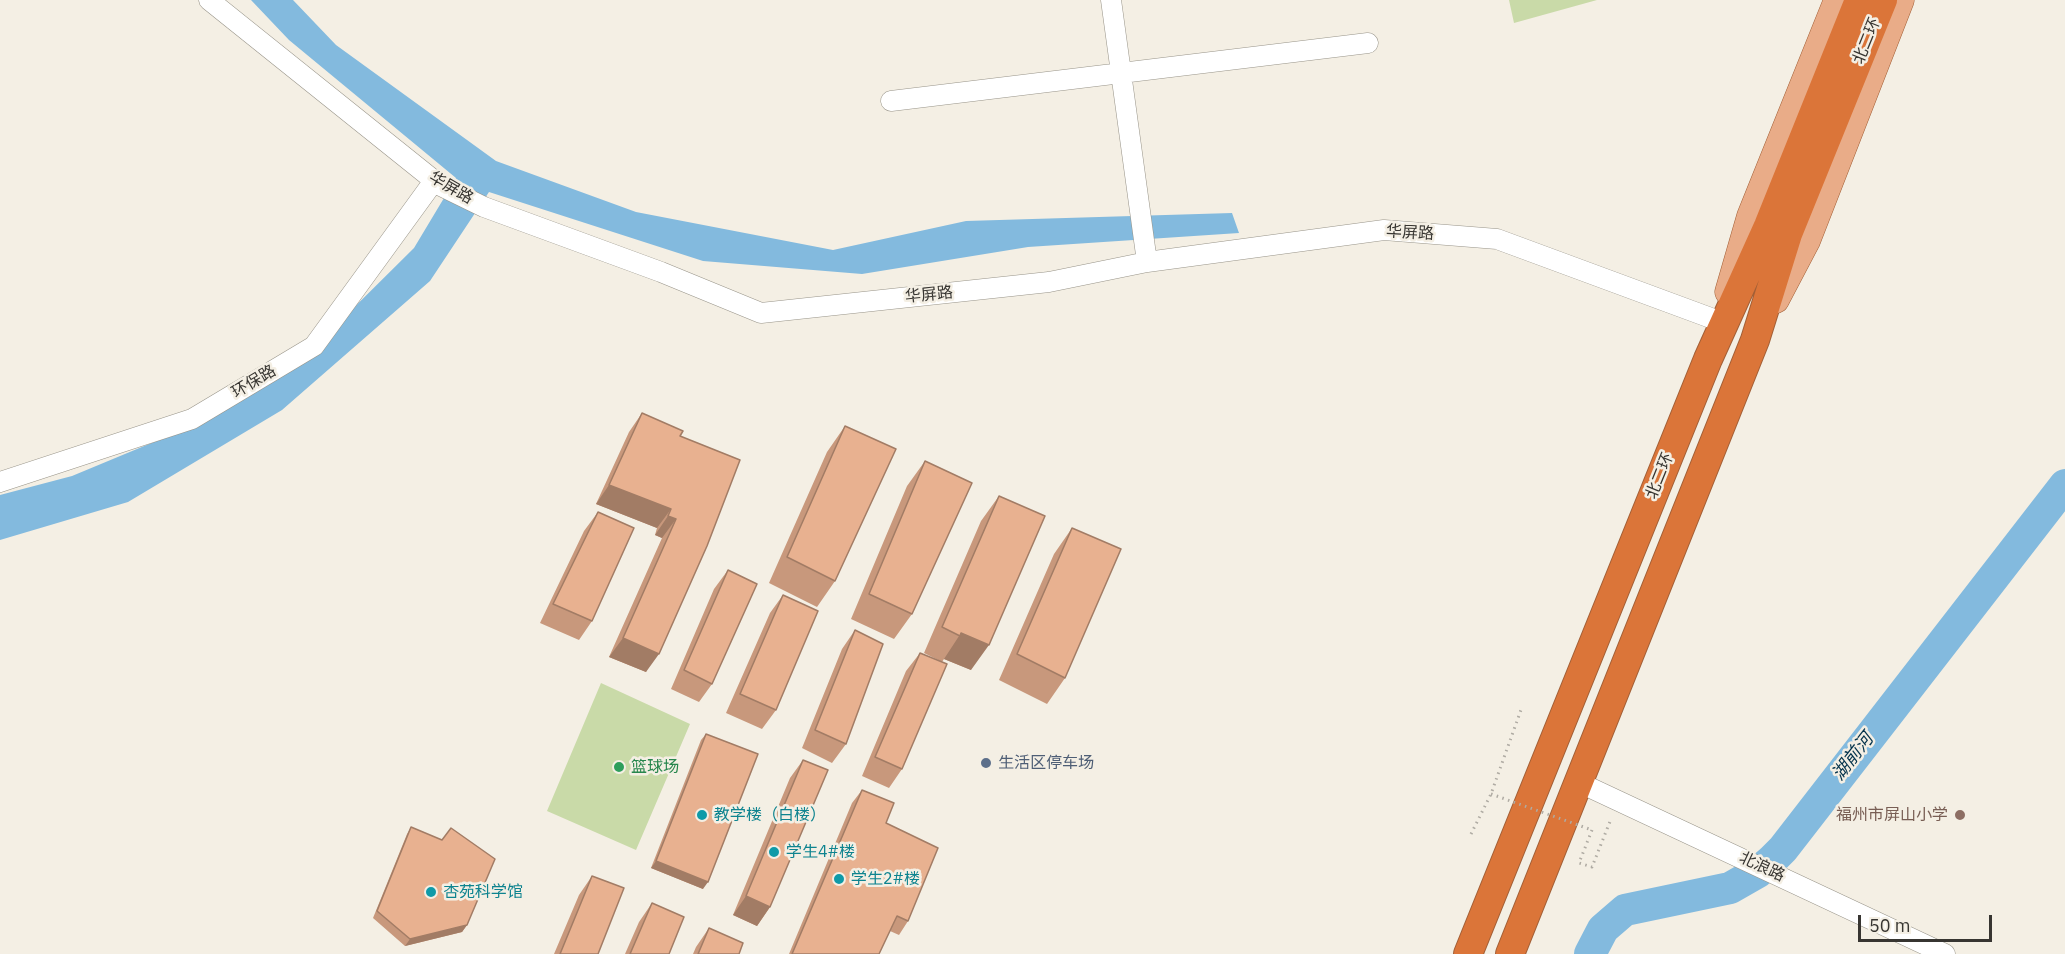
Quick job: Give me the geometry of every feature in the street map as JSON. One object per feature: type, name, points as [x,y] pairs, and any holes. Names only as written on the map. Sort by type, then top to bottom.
[{"type":"highway","name":"北二环","points":[[1510,954],[1755,340],[1778,230],[1859,0]]},
{"type":"highway","name":"北二环","points":[[1468,954],[1708,359],[1778,230],[1883,0]]},
{"type":"main road","points":[[1708,359],[1750,216],[1837,0]]},
{"type":"main road","points":[[1755,340],[1807,242],[1901,0]]},
{"type":"street","name":"华屏路","points":[[209,0],[437,183],[484,207],[661,272],[760,313],[1049,282],[1148,262],[1384,230],[1497,239],[1719,321]]},
{"type":"street","points":[[1111,0],[1148,262]]},
{"type":"street","points":[[891,101],[1368,43]]},
{"type":"street","name":"环保路","points":[[0,482],[192,419],[314,345],[437,183]]},
{"type":"street","name":"北浪路","points":[[1578,782],[1945,954]]},
{"type":"path","points":[[1471,834],[1491,794],[1522,706]]},
{"type":"path","points":[[1491,794],[1592,830],[1579,863],[1592,867],[1611,817]]},
{"type":"green space","points":[[1509,0],[1597,0],[1514,23]]},
{"type":"green space","name":"篮球场","points":[[601,683],[690,724],[636,850],[547,811]]},
{"type":"water","points":[[251,0],[293,0],[336,45],[496,161],[636,212],[833,250],[966,221],[1232,213],[1239,233],[1028,247],[862,274],[703,261],[489,192],[430,281],[282,410],[128,502],[0,540],[0,495],[72,476],[214,417],[295,366],[414,248],[456,178],[289,40]]},
{"type":"building","points":[[642,413],[683,431],[680,436],[740,460],[707,546],[659,654],[623,638],[676,519],[668,516],[671,509],[609,485]]},
{"type":"building","points":[[845,426],[896,449],[835,581],[787,557]]},
{"type":"building","points":[[925,461],[972,483],[912,614],[869,594]]},
{"type":"building","points":[[999,496],[1045,516],[989,645],[961,633],[960,636],[942,627]]},
{"type":"building","points":[[598,512],[634,528],[592,621],[553,604]]},
{"type":"building","points":[[1072,528],[1121,549],[1065,678],[1017,654]]},
{"type":"building","points":[[728,570],[757,584],[712,684],[684,670]]},
{"type":"building","points":[[783,595],[818,611],[776,710],[740,694]]},
{"type":"building","points":[[855,630],[883,644],[846,744],[815,730]]},
{"type":"building","points":[[920,653],[947,664],[902,769],[875,757]]},
{"type":"building","name":"教学楼（白楼）","points":[[706,734],[758,754],[708,882],[656,861]]},
{"type":"building","name":"学生4#楼","points":[[803,760],[828,770],[770,907],[746,896]]},
{"type":"building","points":[[862,790],[894,803],[886,823],[938,848],[908,921],[897,916],[879,954],[792,954]]},
{"type":"building","name":"杏苑科学馆","points":[[411,827],[442,840],[451,828],[495,859],[467,925],[410,939],[377,911]]},
{"type":"building","points":[[592,876],[624,888],[598,954],[560,954]]},
{"type":"building","points":[[652,903],[684,917],[669,954],[630,954]]},
{"type":"building","points":[[709,928],[743,943],[739,954],[698,954]]},
{"type":"waterway","name":"湖前河","points":[[1590,954],[1603,929],[1625,910],[1730,888],[1758,872],[1771,861],[1783,849],[2065,485]]},
{"type":"place","name":"生活区停车场","points":[[986,763]]},
{"type":"place","name":"篮球场","points":[[619,767]]},
{"type":"place","name":"教学楼（白楼）","points":[[702,815]]},
{"type":"place","name":"福州市屏山小学","points":[[1960,815]]},
{"type":"place","name":"学生4#楼","points":[[774,852]]},
{"type":"place","name":"学生2#楼","points":[[839,879]]},
{"type":"place","name":"杏苑科学馆","points":[[431,892]]}]
